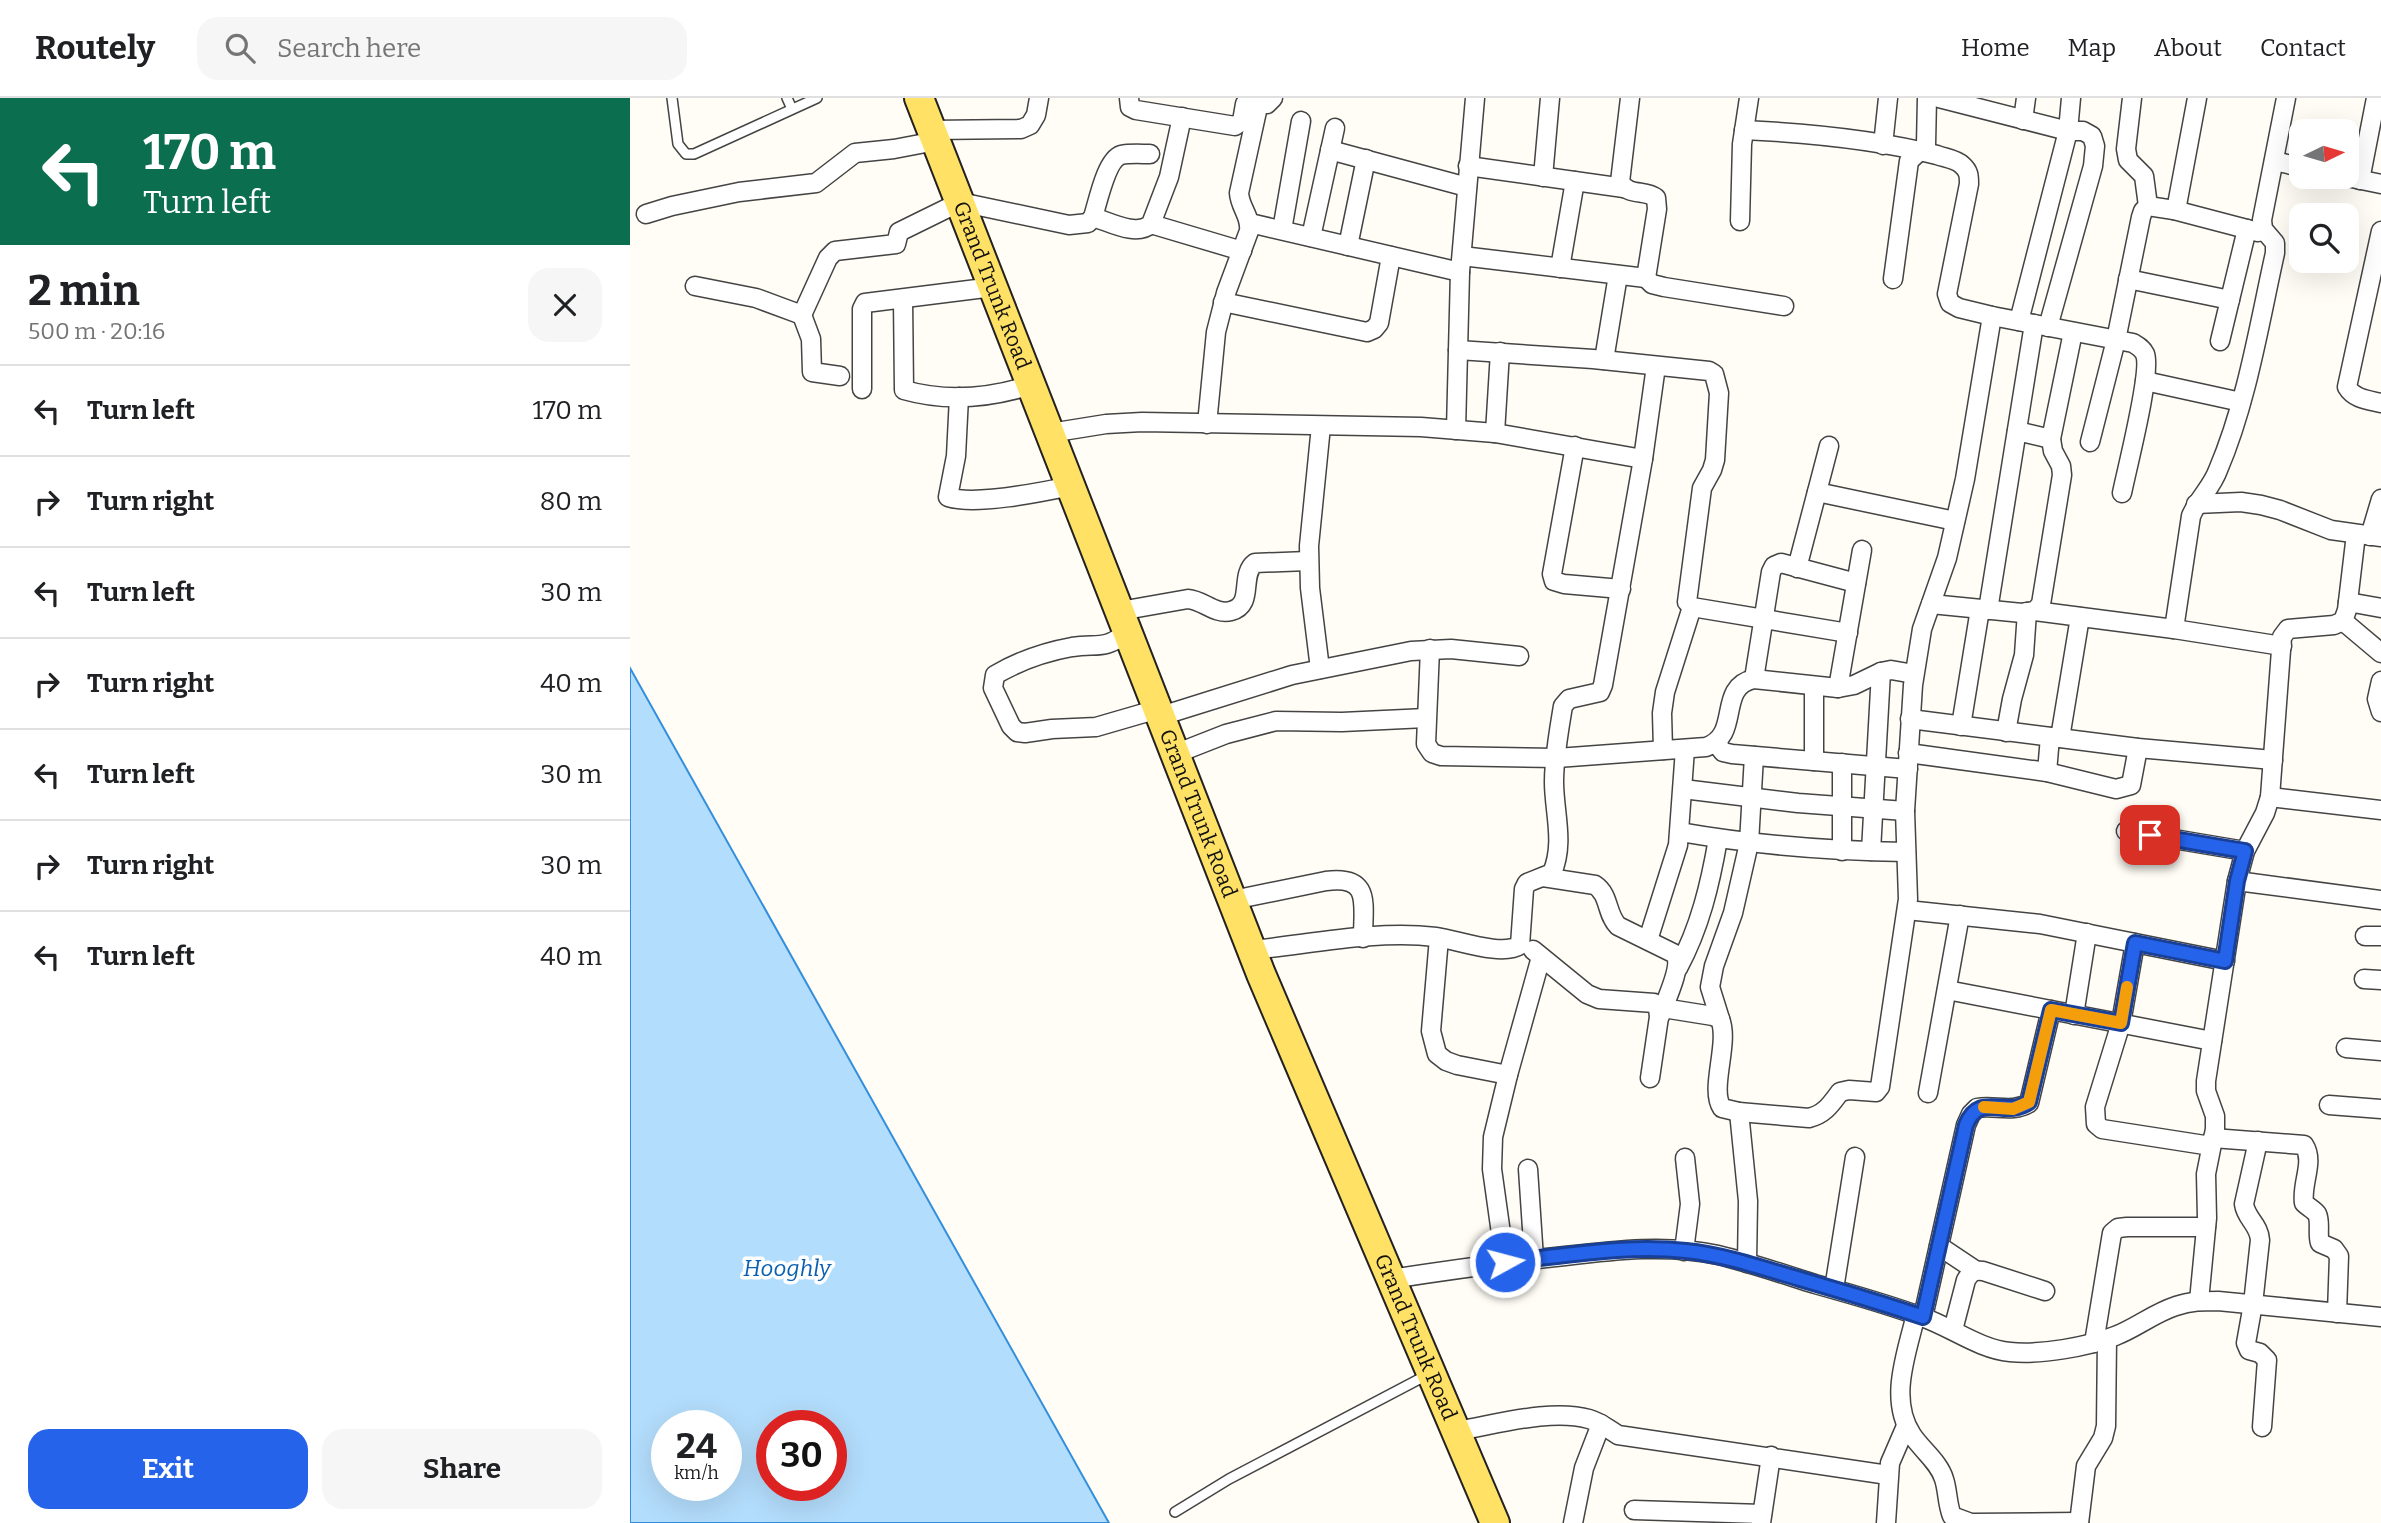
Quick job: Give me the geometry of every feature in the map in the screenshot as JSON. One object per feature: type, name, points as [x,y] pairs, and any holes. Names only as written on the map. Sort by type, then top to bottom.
[{"type":"main road","name":"Grand Trunk Road","points":[[919,98],[1252,950],[1495,1523]]},
{"type":"street","points":[[646,214],[739,192],[816,183],[855,153],[894,149],[934,135],[1021,129],[1030,125],[1036,115],[1039,98]]},
{"type":"street","points":[[1129,98],[1130,107],[1136,110],[1235,126],[1241,121],[1245,104],[1266,100],[1239,193],[1240,203],[1250,223],[1223,302],[1216,332],[1207,424]]},
{"type":"street","points":[[1456,430],[1461,264],[1475,98]]},
{"type":"street","points":[[1543,177],[1550,98]]},
{"type":"street","points":[[1624,188],[1620,182],[1630,98]]},
{"type":"street","points":[[1740,221],[1740,165],[1749,98]]},
{"type":"street","points":[[1883,145],[1888,98]]},
{"type":"street","points":[[1893,279],[1909,161],[1926,145],[1927,98]]},
{"type":"street","points":[[1939,98],[2068,131],[2083,131],[2092,136],[2095,155],[2033,324]]},
{"type":"street","points":[[2023,120],[2026,98]]},
{"type":"street","points":[[1961,726],[2017,431],[2033,324],[2068,131],[2071,98]]},
{"type":"street","points":[[2090,442],[2116,340],[2141,217],[2148,206],[2144,176],[2128,160],[2126,149],[2133,98]]},
{"type":"street","points":[[2174,209],[2177,205],[2197,98]]},
{"type":"street","points":[[2174,629],[2188,530],[2196,504],[2218,472],[2241,401],[2275,253],[2275,243],[2263,229],[2262,220],[2286,98]]},
{"type":"street","points":[[2359,157],[2376,98]]},
{"type":"street","points":[[1151,224],[1169,177],[1182,117]]},
{"type":"street","points":[[1282,230],[1301,121]]},
{"type":"street","points":[[1311,237],[1335,128]]},
{"type":"street","points":[[1744,130],[1801,133],[1920,151],[1956,161],[1969,173],[1947,294],[1950,303],[1959,309],[2133,343],[2140,347],[2145,355],[2145,381],[2122,493]]},
{"type":"street","points":[[1331,150],[1466,187]]},
{"type":"street","points":[[840,376],[811,372],[811,339],[802,315],[828,258],[835,251],[896,244],[899,232],[960,202],[1069,225],[1088,223],[1113,160],[1120,156],[1150,154]]},
{"type":"street","points":[[1348,246],[1366,159]]},
{"type":"street","points":[[2274,161],[2289,164]]},
{"type":"street","points":[[1468,166],[1624,188],[1652,195],[1656,198],[1657,209],[1646,278]]},
{"type":"street","points":[[2359,179],[2381,184]]},
{"type":"street","points":[[1560,268],[1575,181]]},
{"type":"street","points":[[2148,206],[2174,209],[2268,234]]},
{"type":"street","points":[[1093,216],[1138,230],[1151,224],[1242,251]]},
{"type":"street","points":[[1250,223],[1391,256],[1461,264],[1560,268],[1646,278],[1652,284],[1664,287],[1784,306]]},
{"type":"street","points":[[2220,341],[2247,229]]},
{"type":"street","points":[[2381,231],[2347,387],[2360,398],[2381,403]]},
{"type":"street","points":[[1223,302],[1367,332],[1379,323],[1391,256]]},
{"type":"street","points":[[1604,360],[1618,275]]},
{"type":"street","points":[[2128,279],[2230,300]]},
{"type":"street","points":[[695,286],[746,296],[802,315]]},
{"type":"street","points":[[862,388],[863,305],[868,302],[993,287]]},
{"type":"street","points":[[903,299],[903,388],[907,391],[959,397],[992,395],[1031,385]]},
{"type":"street","points":[[1754,756],[1749,843],[1733,914],[1711,976],[1712,995],[1723,1026],[1718,1104],[1722,1108],[1739,1112],[1810,1118],[1827,1109],[1840,1092],[1876,1092],[1881,1079],[1907,910],[1905,811],[1914,674],[1922,629],[1947,558],[1977,414],[1992,316]]},
{"type":"street","points":[[2006,732],[2031,612],[2041,604],[2046,588],[2062,475],[2051,439],[2073,331]]},
{"type":"street","points":[[1458,350],[1604,360],[1709,371],[1714,374],[1719,393],[1715,460],[1702,488],[1687,602],[1692,607],[1848,633]]},
{"type":"street","points":[[1495,433],[1500,352]]},
{"type":"street","points":[[1520,945],[1524,889],[1527,883],[1552,873],[1559,847],[1555,782],[1563,706],[1569,699],[1600,692],[1604,685],[1643,459],[1656,366]]},
{"type":"street","points":[[2145,381],[2241,401]]},
{"type":"street","points":[[959,397],[956,456],[948,497],[987,499],[1071,486]]},
{"type":"street","points":[[1050,433],[1124,422],[1456,430],[1495,433],[1643,459]]},
{"type":"street","points":[[1320,669],[1308,561],[1321,426]]},
{"type":"street","points":[[2017,431],[2051,439]]},
{"type":"street","points":[[1574,446],[1552,575],[1554,581],[1564,584],[1621,589]]},
{"type":"street","points":[[1797,568],[1829,446]]},
{"type":"street","points":[[1817,492],[1955,521]]},
{"type":"street","points":[[2343,621],[2381,499]]},
{"type":"street","points":[[2196,504],[2241,502],[2261,505],[2331,530],[2369,535]]},
{"type":"street","points":[[1838,688],[1862,550]]},
{"type":"street","points":[[1308,561],[1255,563],[1247,575],[1245,599],[1239,607],[1231,611],[1213,609],[1196,599],[1188,599],[1124,622],[1109,644],[1074,646],[1018,661],[995,675],[993,688],[1011,726],[1017,732],[1025,733],[1096,727],[1159,713],[1266,682],[1411,650],[1451,649],[1519,656]]},
{"type":"street","points":[[1754,679],[1774,566],[1781,563],[1856,583]]},
{"type":"street","points":[[2348,602],[2381,608]]},
{"type":"street","points":[[1931,604],[2080,617],[2282,646]]},
{"type":"street","points":[[1663,750],[1662,713],[1665,692],[1692,607]]},
{"type":"street","points":[[2047,772],[2080,617]]},
{"type":"street","points":[[2199,1301],[2206,1227],[2206,1174],[2215,1116],[2206,1091],[2212,1041],[2237,881],[2245,851],[2265,813],[2270,797],[2282,636],[2288,629],[2334,625],[2343,621]]},
{"type":"street","points":[[2343,621],[2381,653]]},
{"type":"street","points":[[1430,649],[1426,744],[1432,753],[1441,757],[1557,758],[1685,749],[1716,743],[1724,736],[1734,693],[1738,685],[1745,681],[1754,679],[1838,688],[1854,685],[1891,670],[1914,674]]},
{"type":"street","points":[[1871,851],[1881,672]]},
{"type":"street","points":[[2381,681],[2377,699],[2381,712]]},
{"type":"street","points":[[1814,686],[1814,761]]},
{"type":"street","points":[[1175,754],[1226,734],[1276,721],[1426,718]]},
{"type":"street","points":[[1910,719],[2138,748],[2273,760]]},
{"type":"street","points":[[1716,743],[1723,752],[1754,756],[1875,766],[1908,761],[2047,772],[2116,789],[2131,785],[2138,748]]},
{"type":"street","points":[[1647,940],[1674,863],[1680,832],[1685,749]]},
{"type":"street","points":[[1842,763],[1842,851]]},
{"type":"street","points":[[1683,789],[1841,807],[1905,811]]},
{"type":"street","points":[[2270,797],[2381,810]]},
{"type":"street","points":[[2126,831],[2245,851]]},
{"type":"street","points":[[1680,832],[1749,843],[1842,851],[1906,852]]},
{"type":"street","points":[[1650,1078],[1661,1013],[1703,911],[1718,839]]},
{"type":"street","points":[[1544,877],[1595,885],[1602,890],[1613,921],[1675,954],[1678,968]]},
{"type":"street","points":[[1233,900],[1326,881],[1350,881],[1358,886],[1363,895],[1363,938]]},
{"type":"street","points":[[2237,881],[2381,900]]},
{"type":"street","points":[[1907,910],[2040,924],[2225,961]]},
{"type":"street","points":[[1928,1093],[1960,915]]},
{"type":"street","points":[[2074,1015],[2087,933]]},
{"type":"street","points":[[1252,950],[1406,935],[1508,950],[1520,945],[1534,951],[1587,994],[1600,999],[1654,1003],[1661,1013]]},
{"type":"street","points":[[1439,938],[1431,1031],[1437,1054],[1457,1065],[1508,1075]]},
{"type":"street","points":[[2135,943],[2121,1023],[2095,1107],[2096,1124],[2102,1129],[2212,1142],[2258,1141],[2304,1145],[2309,1157],[2304,1203],[2316,1212],[2319,1218],[2320,1243],[2334,1249],[2339,1256],[2337,1313]]},
{"type":"street","points":[[1505,1262],[1492,1154],[1497,1118],[1541,957]]},
{"type":"street","points":[[1947,990],[2212,1041]]},
{"type":"street","points":[[2051,1010],[2029,1102],[2013,1109],[1977,1108],[1970,1114],[1939,1246],[1904,1365],[1900,1398],[1906,1426],[1939,1468],[1945,1480],[1948,1508],[1952,1516],[1973,1523],[2079,1522],[2086,1466],[2103,1438],[2106,1426],[2100,1341],[2112,1233],[2118,1228],[2127,1227],[2206,1227]]},
{"type":"street","points":[[1661,1013],[1713,1016],[1720,1019]]},
{"type":"street","points":[[2346,1048],[2381,1051]]},
{"type":"street","points":[[2329,1105],[2381,1109]]},
{"type":"street","points":[[1739,1112],[1748,1201],[1747,1263]]},
{"type":"street","points":[[2258,1141],[2244,1204],[2245,1212],[2259,1230],[2253,1304],[2246,1343],[2249,1350],[2260,1353],[2267,1360],[2263,1427]]},
{"type":"street","points":[[1834,1289],[1855,1157]]},
{"type":"street","points":[[1684,1251],[1690,1204],[1685,1158]]},
{"type":"street","points":[[1528,1169],[1534,1259]]},
{"type":"street","points":[[1939,1246],[1975,1270],[2045,1291]]},
{"type":"street","points":[[1391,1279],[1534,1259],[1632,1250],[1684,1251],[1717,1255],[1747,1263],[1919,1316],[1993,1349],[2027,1353],[2100,1341],[2165,1310],[2199,1301],[2381,1317]]},
{"type":"street","points":[[1953,1330],[1966,1280],[1975,1270]]},
{"type":"street","points":[[1456,1432],[1548,1416],[1587,1418],[1618,1435],[1888,1475]]},
{"type":"street","points":[[1573,1523],[1584,1468],[1601,1424]]},
{"type":"street","points":[[1886,1523],[1888,1475],[1894,1452],[1906,1426]]},
{"type":"street","points":[[1634,1510],[1761,1519],[1771,1456]]},
{"type":"lane","points":[[671,98],[678,144],[687,154],[694,154],[817,98]]},
{"type":"lane","points":[[787,98],[792,109]]},
{"type":"lane","points":[[1175,1512],[1229,1479],[1431,1373]]},
{"type":"water","name":"Hooghly","points":[[630,668],[1109,1523],[630,1523]]},
{"type":"slow traffic","points":[[1984,1107],[2013,1109],[2029,1102],[2051,1010],[2121,1023],[2127,987]]},
{"type":"route","points":[[1505,1262],[1644,1249],[1717,1255],[1923,1317],[1970,1114],[1977,1108],[2013,1109],[2029,1102],[2051,1010],[2121,1023],[2135,943],[2225,961],[2237,881],[2245,851],[2150,835]]}]
